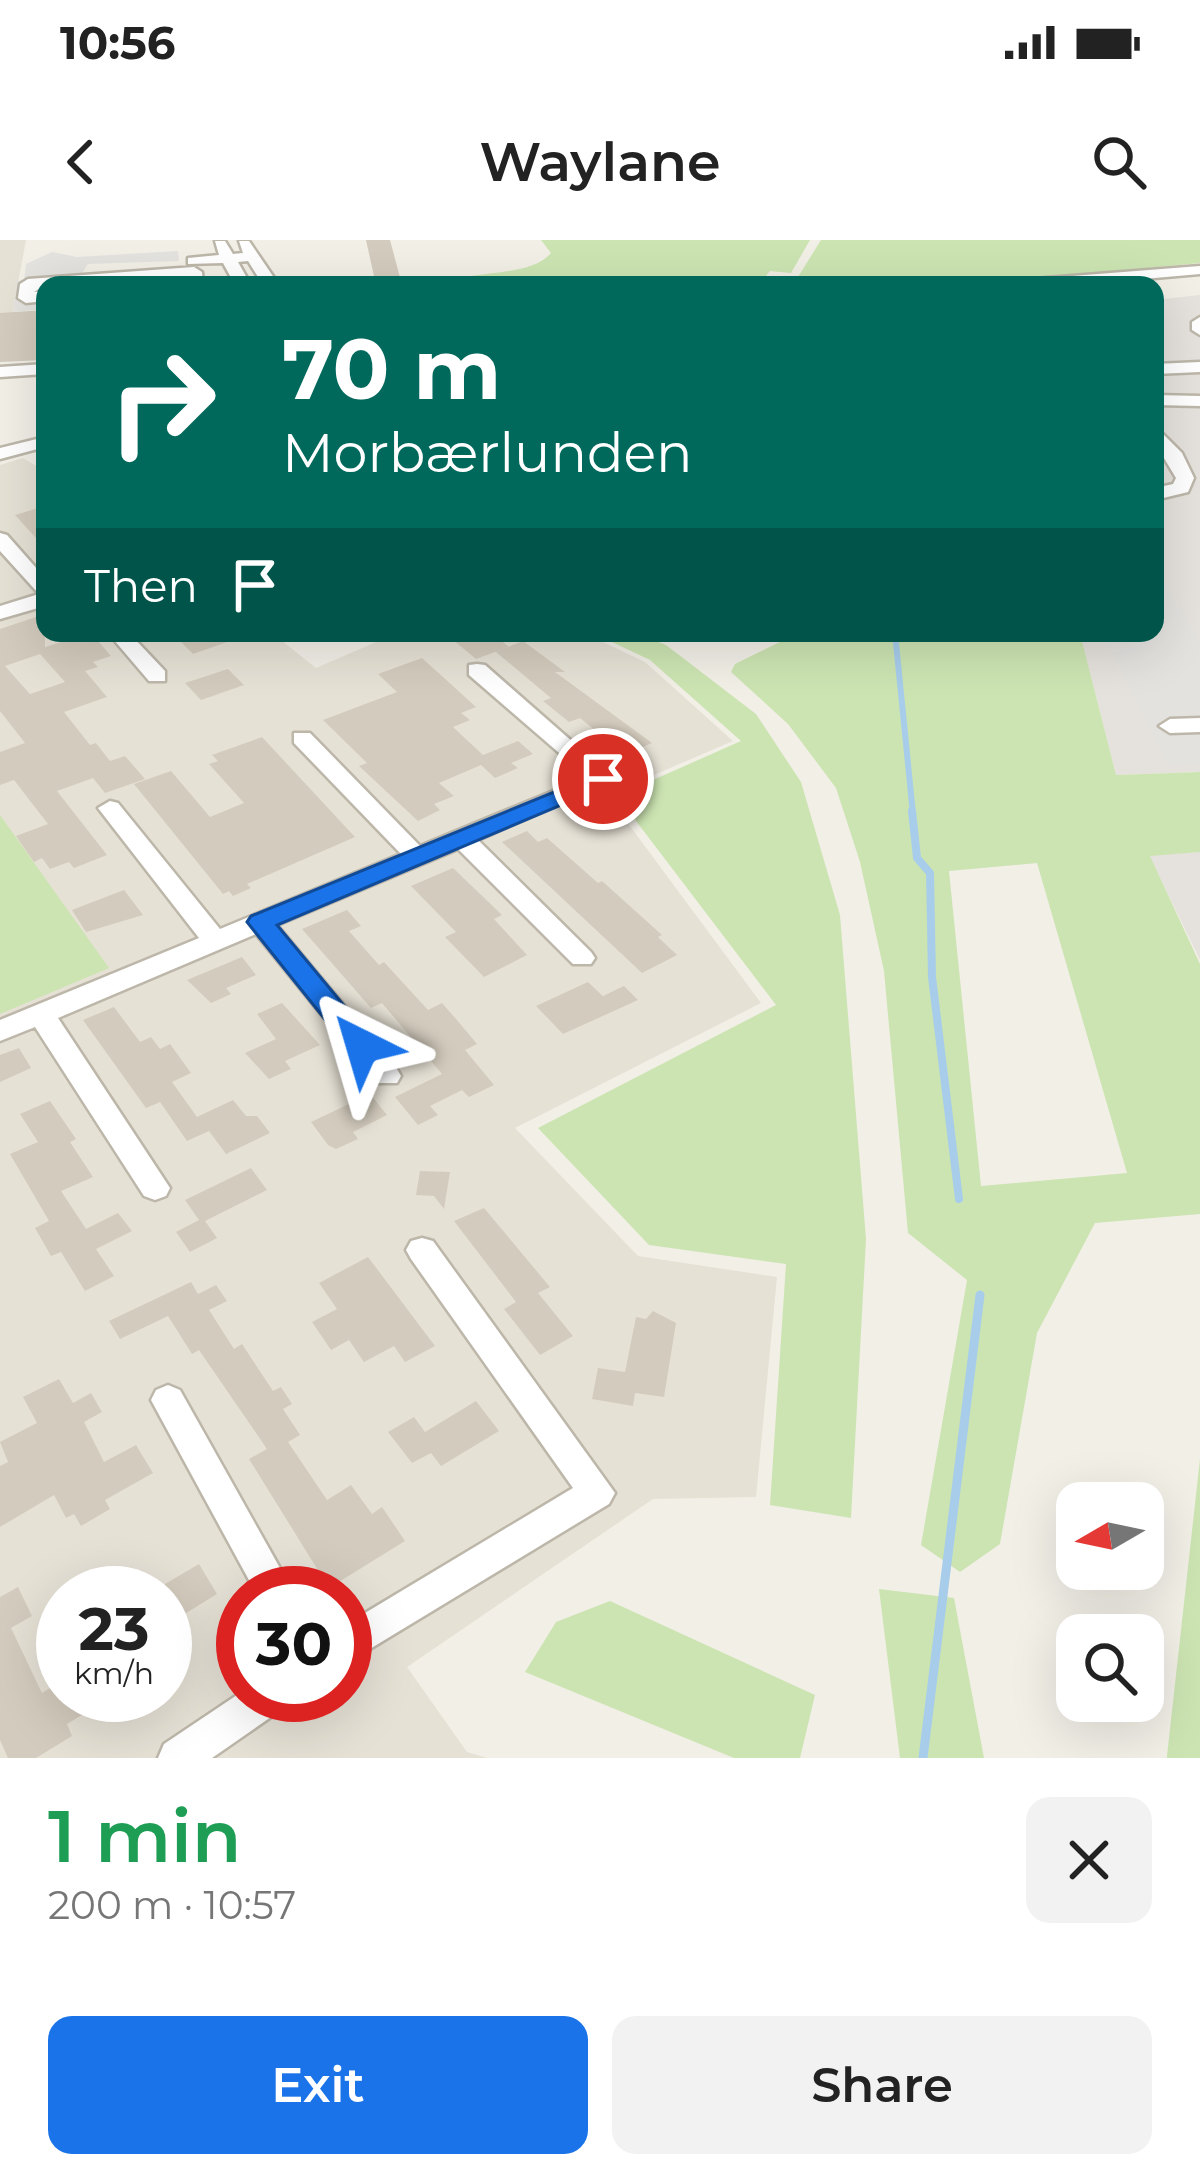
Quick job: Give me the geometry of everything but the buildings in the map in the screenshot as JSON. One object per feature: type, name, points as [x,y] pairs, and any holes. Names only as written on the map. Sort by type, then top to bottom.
[{"type":"street","points":[[219,240],[237,276]]},
{"type":"street","points":[[161,276],[227,262],[245,248],[265,276]]},
{"type":"street","points":[[1128,276],[1200,270]]},
{"type":"street","points":[[1164,369],[1200,367]]},
{"type":"street","points":[[0,373],[36,370]]},
{"type":"street","points":[[1164,401],[1200,400]]},
{"type":"street","points":[[1164,440],[1185,478],[1181,488],[1164,492]]},
{"type":"street","points":[[0,454],[36,444]]},
{"type":"street","points":[[0,539],[36,583]]},
{"type":"street","points":[[0,613],[36,598]]},
{"type":"street","points":[[126,642],[157,676]]},
{"type":"street","points":[[0,1031],[603,779],[477,670]]},
{"type":"street","points":[[1170,726],[1200,725]]},
{"type":"street","points":[[302,738],[417,857]]},
{"type":"street","points":[[110,808],[215,941]]},
{"type":"street","points":[[460,838],[582,958]]},
{"type":"street","points":[[260,922],[387,1076]]},
{"type":"street","points":[[41,1014],[154,1188]]},
{"type":"street","points":[[372,1630],[597,1493],[422,1250]]},
{"type":"street","points":[[168,1400],[261,1566]]},
{"type":"street","points":[[178,1758],[231,1722]]},
{"type":"shaded area","points":[[0,240],[26,240],[12,315],[0,316]]},
{"type":"shaded area","points":[[178,251],[179,261],[88,264],[81,275],[179,268],[179,276],[36,276],[36,310],[13,312],[17,281],[24,280],[26,264],[52,252],[77,257]]},
{"type":"shaded area","points":[[1200,295],[1200,772],[1116,775],[1082,642],[1164,642],[1164,299]]},
{"type":"shaded area","points":[[23,458],[36,466],[36,642],[283,642],[316,668],[376,642],[603,642],[645,662],[733,741],[607,795],[761,1003],[515,1128],[638,1256],[777,1277],[756,1497],[653,1499],[407,1667],[467,1752],[487,1758],[0,1758],[0,465]]},
{"type":"shaded area","points":[[1164,584],[1200,640],[1200,765],[1169,767],[1106,642],[1164,642]]},
{"type":"shaded area","points":[[1200,852],[1200,960],[1149,855]]},
{"type":"green space","points":[[541,240],[810,240],[791,273],[770,271],[766,276],[474,276],[529,266],[551,253]]},
{"type":"green space","points":[[821,240],[1200,240],[1200,263],[1064,276],[799,276]]},
{"type":"green space","points":[[612,642],[666,645],[756,714],[801,782],[840,915],[866,1239],[851,1518],[770,1505],[786,1264],[649,1245],[538,1128],[776,1005],[617,796],[741,741],[650,660]]},
{"type":"green space","points":[[780,642],[1082,642],[1116,775],[1200,772],[1200,852],[1150,856],[1200,964],[1200,1214],[1095,1223],[1037,1333],[1000,1544],[960,1572],[921,1545],[967,1280],[908,1233],[884,971],[860,862],[836,788],[788,724],[731,672],[735,664]],"holes":[[[1037,863],[1127,1173],[981,1186],[949,871]]]},
{"type":"green space","points":[[0,815],[109,968],[0,1014]]},
{"type":"green space","points":[[1200,1459],[1200,1758],[1167,1758],[1167,1756]]},
{"type":"green space","points":[[879,1589],[954,1598],[984,1758],[900,1758]]},
{"type":"green space","points":[[610,1601],[815,1695],[800,1758],[734,1758],[525,1672],[556,1622]]},
{"type":"waterway","points":[[896,642],[913,814]]},
{"type":"waterway","points":[[912,811],[917,858],[930,873],[932,977],[959,1199]]},
{"type":"waterway","points":[[923,1758],[980,1295]]},
{"type":"route","points":[[362,1046],[260,922],[603,779]]}]
